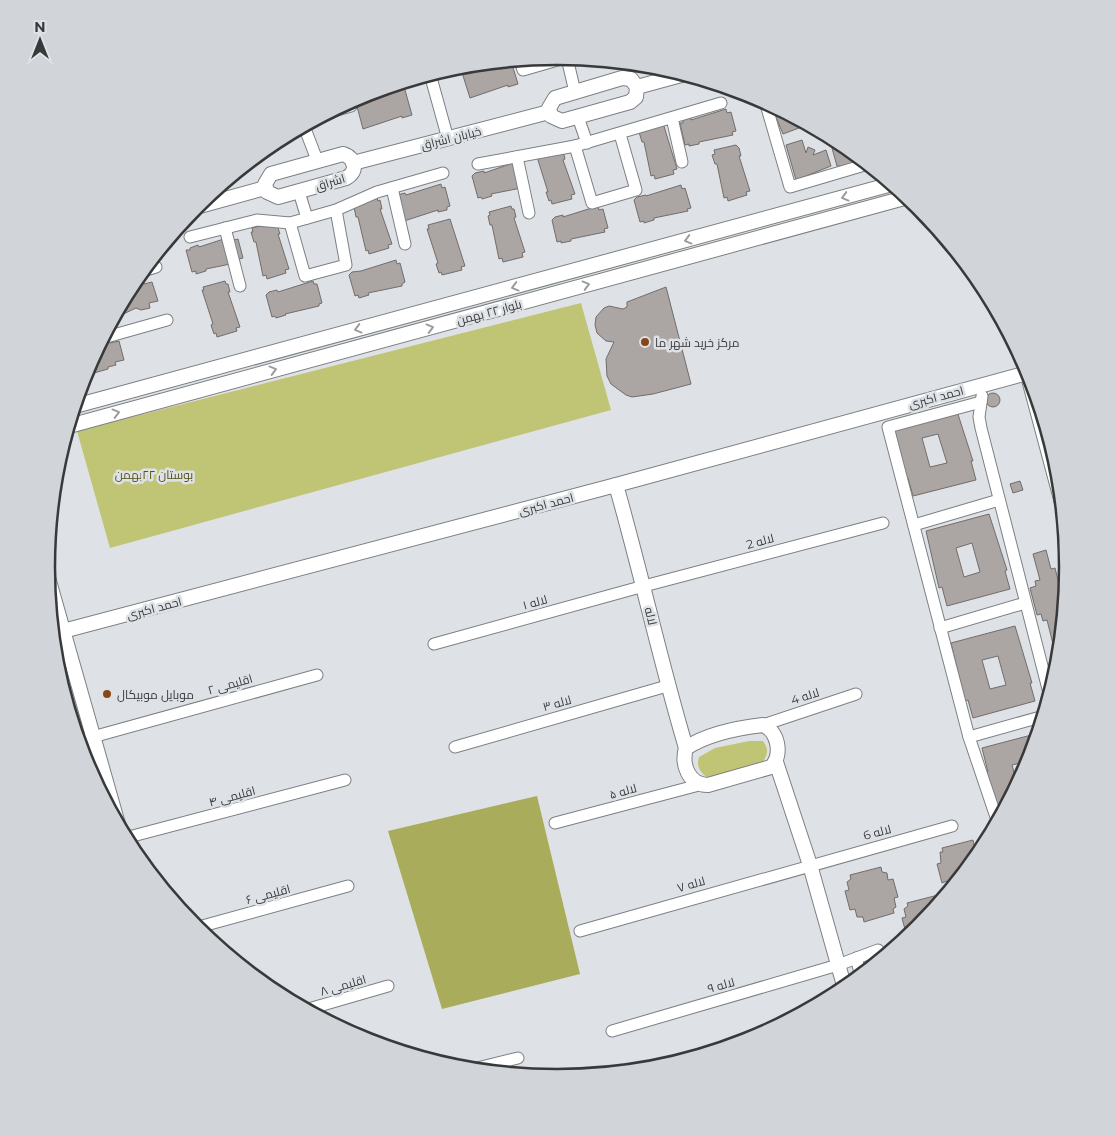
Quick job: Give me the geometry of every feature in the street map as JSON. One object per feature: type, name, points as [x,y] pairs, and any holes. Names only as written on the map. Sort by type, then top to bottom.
[{"type":"street","points":[[569,65],[574,92]]},
{"type":"street","points":[[522,66],[523,70],[540,66]]},
{"type":"street","points":[[622,78],[631,79],[637,87],[636,97],[630,102],[578,117],[558,121],[549,112],[550,104],[554,98],[622,78]]},
{"type":"street","points":[[637,87],[670,78]]},
{"type":"street","points":[[432,81],[448,139]]},
{"type":"street","points":[[478,164],[587,143],[721,103]]},
{"type":"street","points":[[768,111],[790,186],[859,166]]},
{"type":"street","name":"خیابان اشراق","points":[[354,163],[549,112]]},
{"type":"street","points":[[578,117],[587,143]]},
{"type":"street","points":[[672,118],[682,162]]},
{"type":"street","points":[[306,132],[317,160]]},
{"type":"street","points":[[575,146],[592,203],[636,190],[620,134]]},
{"type":"street","name":"اشراق","points":[[343,154],[354,163],[352,173],[346,178],[299,192],[278,197],[270,195],[265,188],[266,180],[271,174],[317,160],[343,154]]},
{"type":"street","points":[[517,157],[529,213]]},
{"type":"street","points":[[190,236],[257,220],[290,223],[336,210],[392,188],[443,173]]},
{"type":"street","name":"بلوار ۲۲ بهمن","points":[[83,404],[884,186]]},
{"type":"street","points":[[214,201],[265,188]]},
{"type":"street","points":[[392,188],[405,244]]},
{"type":"street","points":[[299,192],[307,218]]},
{"type":"street","name":"بلوار ۲۲ بهمن","points":[[76,424],[899,199]]},
{"type":"street","points":[[290,223],[306,276],[346,265],[336,210]]},
{"type":"street","points":[[225,228],[240,286]]},
{"type":"street","points":[[112,335],[167,320]]},
{"type":"street","name":"احمد اکبری","points":[[63,631],[616,485],[983,385],[1020,370]]},
{"type":"street","points":[[983,385],[981,428],[1046,683]]},
{"type":"street","points":[[981,402],[888,427],[969,737],[995,815]]},
{"type":"street","name":"لاله","points":[[616,485],[644,586],[667,686],[686,748],[684,756],[686,770],[692,780],[699,785]]},
{"type":"street","points":[[914,526],[999,500]]},
{"type":"street","name":"لاله 2","points":[[644,586],[883,523]]},
{"type":"street","name":"لاله ۱","points":[[434,644],[644,586]]},
{"type":"street","points":[[940,628],[1025,603]]},
{"type":"street","points":[[57,609],[110,795]]},
{"type":"street","name":"اقلیمی ۲","points":[[86,739],[317,675]]},
{"type":"street","name":"لاله ۳","points":[[455,747],[667,686]]},
{"type":"street","name":"لاله 4","points":[[763,725],[856,694]]},
{"type":"street","points":[[969,737],[1037,718]]},
{"type":"street","points":[[686,748],[697,741],[747,727],[763,725],[769,727],[775,736],[778,752],[776,762],[810,865],[843,981]]},
{"type":"street","points":[[699,785],[708,785],[762,771],[776,762]]},
{"type":"street","name":"اقلیمی ۴","points":[[133,836],[345,780]]},
{"type":"street","name":"لاله ۵","points":[[555,823],[699,785]]},
{"type":"street","name":"لاله 6","points":[[810,865],[952,826]]},
{"type":"street","name":"لاله ۷","points":[[580,930],[810,865]]},
{"type":"street","name":"اقلیمی ۶","points":[[205,925],[348,886]]},
{"type":"street","name":"لاله ۹","points":[[612,1031],[838,965],[878,950]]},
{"type":"street","points":[[856,958],[859,969]]},
{"type":"street","name":"اقلیمی ۸","points":[[314,1007],[388,986]]},
{"type":"street","points":[[488,1065],[518,1058]]},
{"type":"green space","name":"بوستان ۲۲بهمن","points":[[581,303],[611,410],[110,548],[77,431]]},
{"type":"green space","points":[[749,741],[763,741],[767,752],[763,762],[734,772],[706,777],[700,770],[698,766],[699,757],[715,748]]},
{"type":"green space","points":[[537,796],[580,974],[442,1009],[388,831]]},
{"type":"building","points":[[513,67],[518,84],[508,87],[508,85],[470,98],[463,74]]},
{"type":"building","points":[[405,89],[412,115],[402,118],[402,116],[363,129],[357,107]]},
{"type":"building","points":[[726,109],[727,113],[731,112],[736,131],[732,132],[733,135],[699,142],[699,144],[685,145],[680,123],[683,123],[683,120],[691,118],[691,120]]},
{"type":"building","points":[[775,115],[798,127],[799,128],[783,134]]},
{"type":"building","points":[[663,123],[677,169],[673,170],[674,174],[655,179],[654,175],[651,176],[644,142],[642,142],[639,132]]},
{"type":"building","points":[[802,140],[806,153],[808,147],[815,150],[813,155],[826,150],[831,166],[796,180],[786,145]]},
{"type":"building","points":[[736,145],[739,148],[741,156],[739,156],[750,191],[746,192],[747,195],[728,201],[727,197],[724,198],[717,164],[715,164],[712,155],[715,154],[714,150]]},
{"type":"building","points":[[832,148],[856,164],[841,170],[840,166],[837,166]]},
{"type":"building","points":[[563,151],[565,159],[563,160],[575,194],[571,195],[572,199],[552,204],[546,192],[548,192],[537,157]]},
{"type":"building","points":[[519,161],[526,187],[491,194],[492,196],[482,199],[481,197],[478,198],[472,176],[475,173],[484,171],[484,173]]},
{"type":"building","points":[[441,184],[442,188],[445,187],[450,206],[447,207],[447,210],[438,212],[438,210],[404,221],[397,195],[405,193],[406,195]]},
{"type":"building","points":[[681,185],[682,189],[685,188],[691,208],[687,209],[688,211],[654,218],[654,220],[644,223],[644,221],[640,222],[634,200],[637,197]]},
{"type":"building","points":[[377,198],[378,201],[380,200],[382,209],[380,209],[392,244],[388,245],[389,248],[369,254],[368,250],[366,251],[354,207]]},
{"type":"building","points":[[511,206],[514,209],[516,217],[514,218],[525,252],[522,253],[523,257],[503,262],[502,258],[499,259],[492,225],[490,225],[488,216],[490,215],[489,212]]},
{"type":"building","points":[[598,206],[599,210],[603,209],[608,228],[604,229],[605,232],[571,239],[571,241],[557,242],[552,220],[555,217],[563,215],[563,217]]},
{"type":"building","points":[[450,219],[465,266],[461,267],[462,270],[442,275],[441,272],[439,273],[436,264],[438,263],[427,229],[429,229],[428,225]]},
{"type":"building","points":[[274,223],[277,225],[280,234],[278,234],[289,269],[285,270],[286,273],[267,279],[266,275],[263,276],[256,242],[254,242],[251,232],[253,232],[252,228]]},
{"type":"building","points":[[233,236],[234,240],[238,239],[243,258],[239,259],[240,262],[206,269],[206,271],[196,274],[196,271],[192,272],[186,250]]},
{"type":"building","points":[[396,260],[397,264],[400,263],[405,282],[402,286],[368,293],[369,295],[359,298],[358,295],[355,296],[349,275],[352,272]]},
{"type":"building","points":[[225,281],[228,284],[230,292],[228,292],[240,327],[236,328],[237,331],[217,337],[211,325],[213,324],[202,290],[204,290],[203,287]]},
{"type":"building","points":[[313,281],[314,284],[317,284],[322,303],[319,306],[276,318],[275,316],[272,317],[266,295],[269,292],[277,290],[278,292]]},
{"type":"building","points":[[152,282],[158,301],[149,303],[150,308],[141,310],[136,308],[123,314],[144,283]]},
{"type":"building","name":"مرکز خرید شهر ما","points":[[666,287],[691,384],[653,394],[632,397],[626,395],[611,384],[607,376],[606,359],[614,342],[606,341],[597,333],[596,317],[604,308],[609,306],[623,309],[627,307],[627,302]]},
{"type":"building","points":[[109,340],[110,343],[119,341],[124,360],[115,362],[116,365],[108,367],[108,369],[94,373]]},
{"type":"building","points":[[993,393],[998,395],[1000,400],[998,405],[993,407],[988,405],[986,400],[988,395]]},
{"type":"building","points":[[955,405],[973,461],[971,461],[976,480],[913,496],[908,478],[905,479],[892,421]],"holes":[[[938,434],[947,463],[930,467],[922,438]]]},
{"type":"building","points":[[1020,481],[1023,490],[1013,493],[1010,484]]},
{"type":"building","points":[[989,514],[1007,570],[1005,571],[1010,589],[947,606],[942,587],[939,588],[926,531]],"holes":[[[972,543],[980,572],[964,577],[956,548]]]},
{"type":"building","points":[[1046,550],[1051,569],[1055,568],[1059,586],[1054,646],[1047,620],[1043,621],[1041,614],[1037,615],[1030,588],[1036,586],[1035,581],[1040,580],[1033,554]]},
{"type":"building","points":[[1015,626],[1032,683],[1030,683],[1035,701],[973,718],[968,700],[965,701],[951,643]],"holes":[[[998,656],[1006,685],[990,689],[982,660]]]},
{"type":"building","points":[[1031,735],[1021,763],[1012,765],[1015,775],[998,809],[986,773],[988,772],[982,748]]},
{"type":"building","points":[[973,840],[974,845],[977,844],[948,883],[947,881],[942,883],[937,864],[941,863],[940,852],[943,852],[942,848]]},
{"type":"building","points":[[881,867],[882,872],[887,873],[888,880],[893,879],[898,897],[894,898],[896,907],[893,909],[894,913],[864,922],[863,917],[857,917],[855,909],[850,910],[845,891],[849,890],[847,882],[851,879],[850,875]]},
{"type":"building","points":[[938,895],[905,930],[902,918],[906,917],[904,909],[908,906],[907,903]]},
{"type":"place","name":"مرکز خرید شهر ما","points":[[645,342]]},
{"type":"place","name":"موبایل موبیکال","points":[[107,694]]}]
